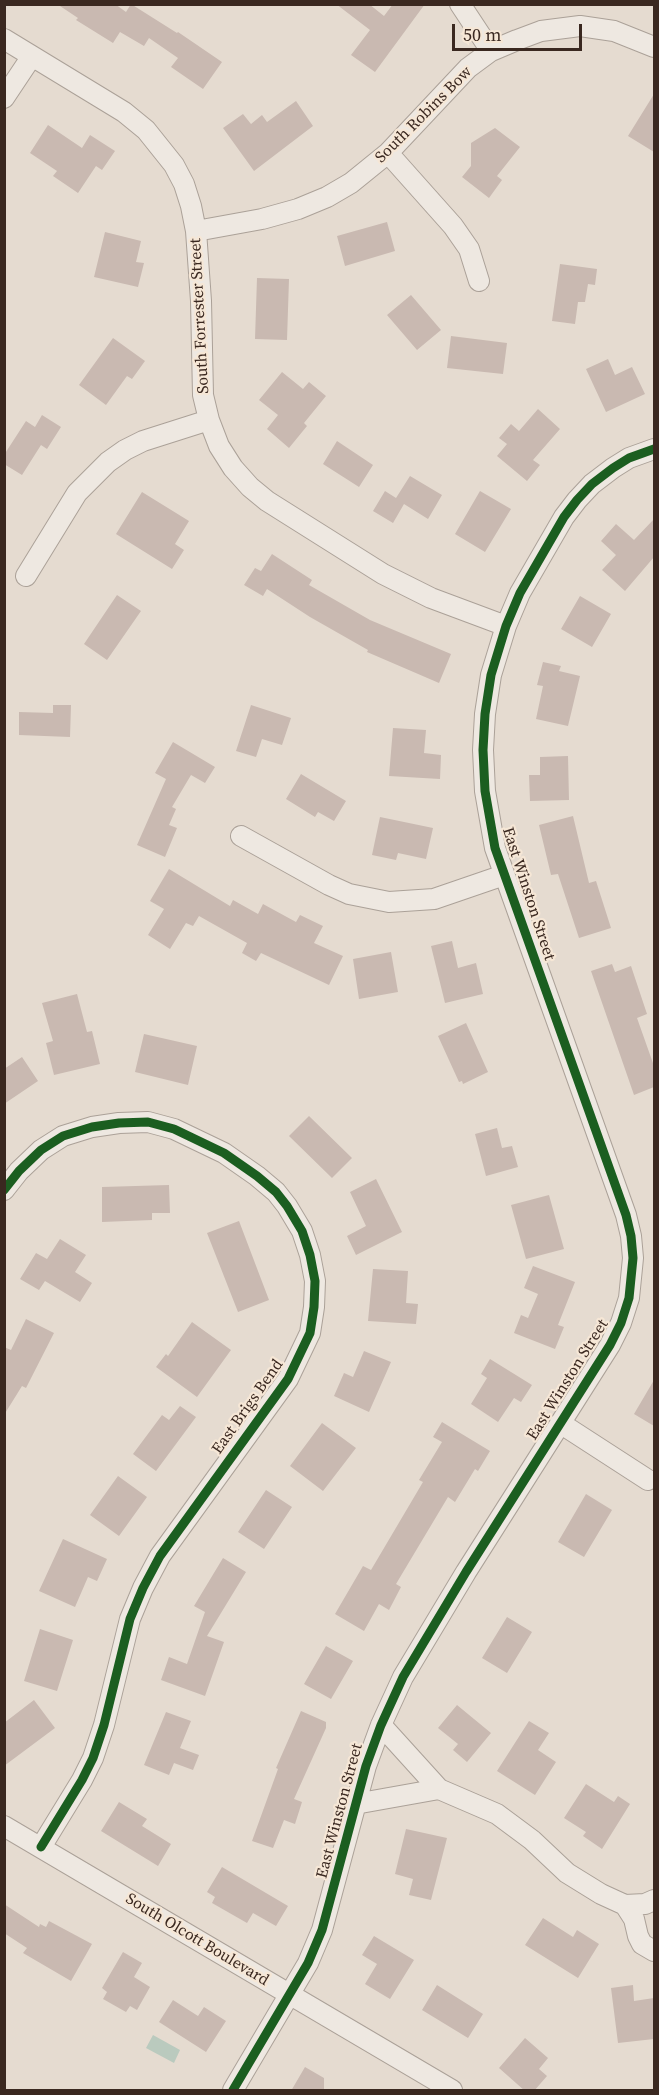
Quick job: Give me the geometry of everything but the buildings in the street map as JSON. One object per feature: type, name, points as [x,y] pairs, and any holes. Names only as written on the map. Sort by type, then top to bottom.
[{"type":"street","points":[[460,4],[491,51]]},
{"type":"street","name":"South Robins Bow","points":[[196,231],[262,219],[311,205],[351,183],[388,153],[468,68],[491,51],[541,31],[580,26],[614,31],[654,47]]},
{"type":"street","name":"South Forrester Street","points":[[4,39],[124,112],[146,130],[174,165],[184,184],[196,231],[201,301],[203,396],[219,446],[233,468],[250,487],[276,507],[404,586],[506,626]]},
{"type":"street","points":[[4,99],[32,56]]},
{"type":"street","points":[[388,153],[453,226],[469,249],[479,281]]},
{"type":"street","points":[[26,576],[77,493],[108,462],[143,441],[209,420]]},
{"type":"street","name":"East Winston Street","points":[[233,2091],[308,1964],[322,1930],[355,1804],[381,1725],[415,1654],[609,1346],[621,1323],[629,1298],[632,1278],[631,1236],[626,1215],[495,848],[488,819],[483,750],[485,714],[491,675],[506,626],[525,585],[564,517],[592,484],[629,458],[654,448]]},
{"type":"street","points":[[242,836],[349,894],[389,902],[434,899],[504,875]]},
{"type":"street","name":"East Brigs Bend","points":[[4,1190],[19,1171],[41,1150],[63,1136],[92,1127],[119,1123],[148,1122],[174,1129],[224,1153],[276,1192],[302,1231],[315,1281],[310,1333],[288,1379],[160,1556],[143,1588],[130,1619],[104,1725],[93,1758],[41,1847]]},
{"type":"street","points":[[560,1424],[648,1480]]},
{"type":"street","points":[[381,1725],[439,1789],[497,1814],[532,1840],[567,1873],[625,1905],[645,1904],[654,1900]]},
{"type":"street","points":[[355,1804],[439,1789]]},
{"type":"street","name":"South Olcott Boulevard","points":[[4,1826],[452,2091]]},
{"type":"street","points":[[625,1905],[634,1919],[642,1944],[654,1951]]},
{"type":"shaded area","points":[[153,2035],[180,2050],[174,2063],[146,2048]]},
{"type":"cycle path","points":[[233,2090],[308,1963],[322,1930],[366,1766],[381,1725],[403,1677],[466,1572],[610,1345],[621,1323],[629,1298],[633,1258],[626,1215],[495,848],[485,791],[483,750],[485,714],[491,675],[506,626],[520,593],[564,517],[577,500],[592,484],[613,468],[629,458],[654,449]]},
{"type":"cycle path","points":[[4,1190],[19,1171],[41,1150],[63,1136],[92,1127],[119,1123],[148,1122],[174,1129],[224,1153],[276,1192],[302,1231],[315,1281],[310,1333],[288,1379],[160,1556],[143,1588],[130,1619],[104,1725],[93,1758],[41,1847]]}]
